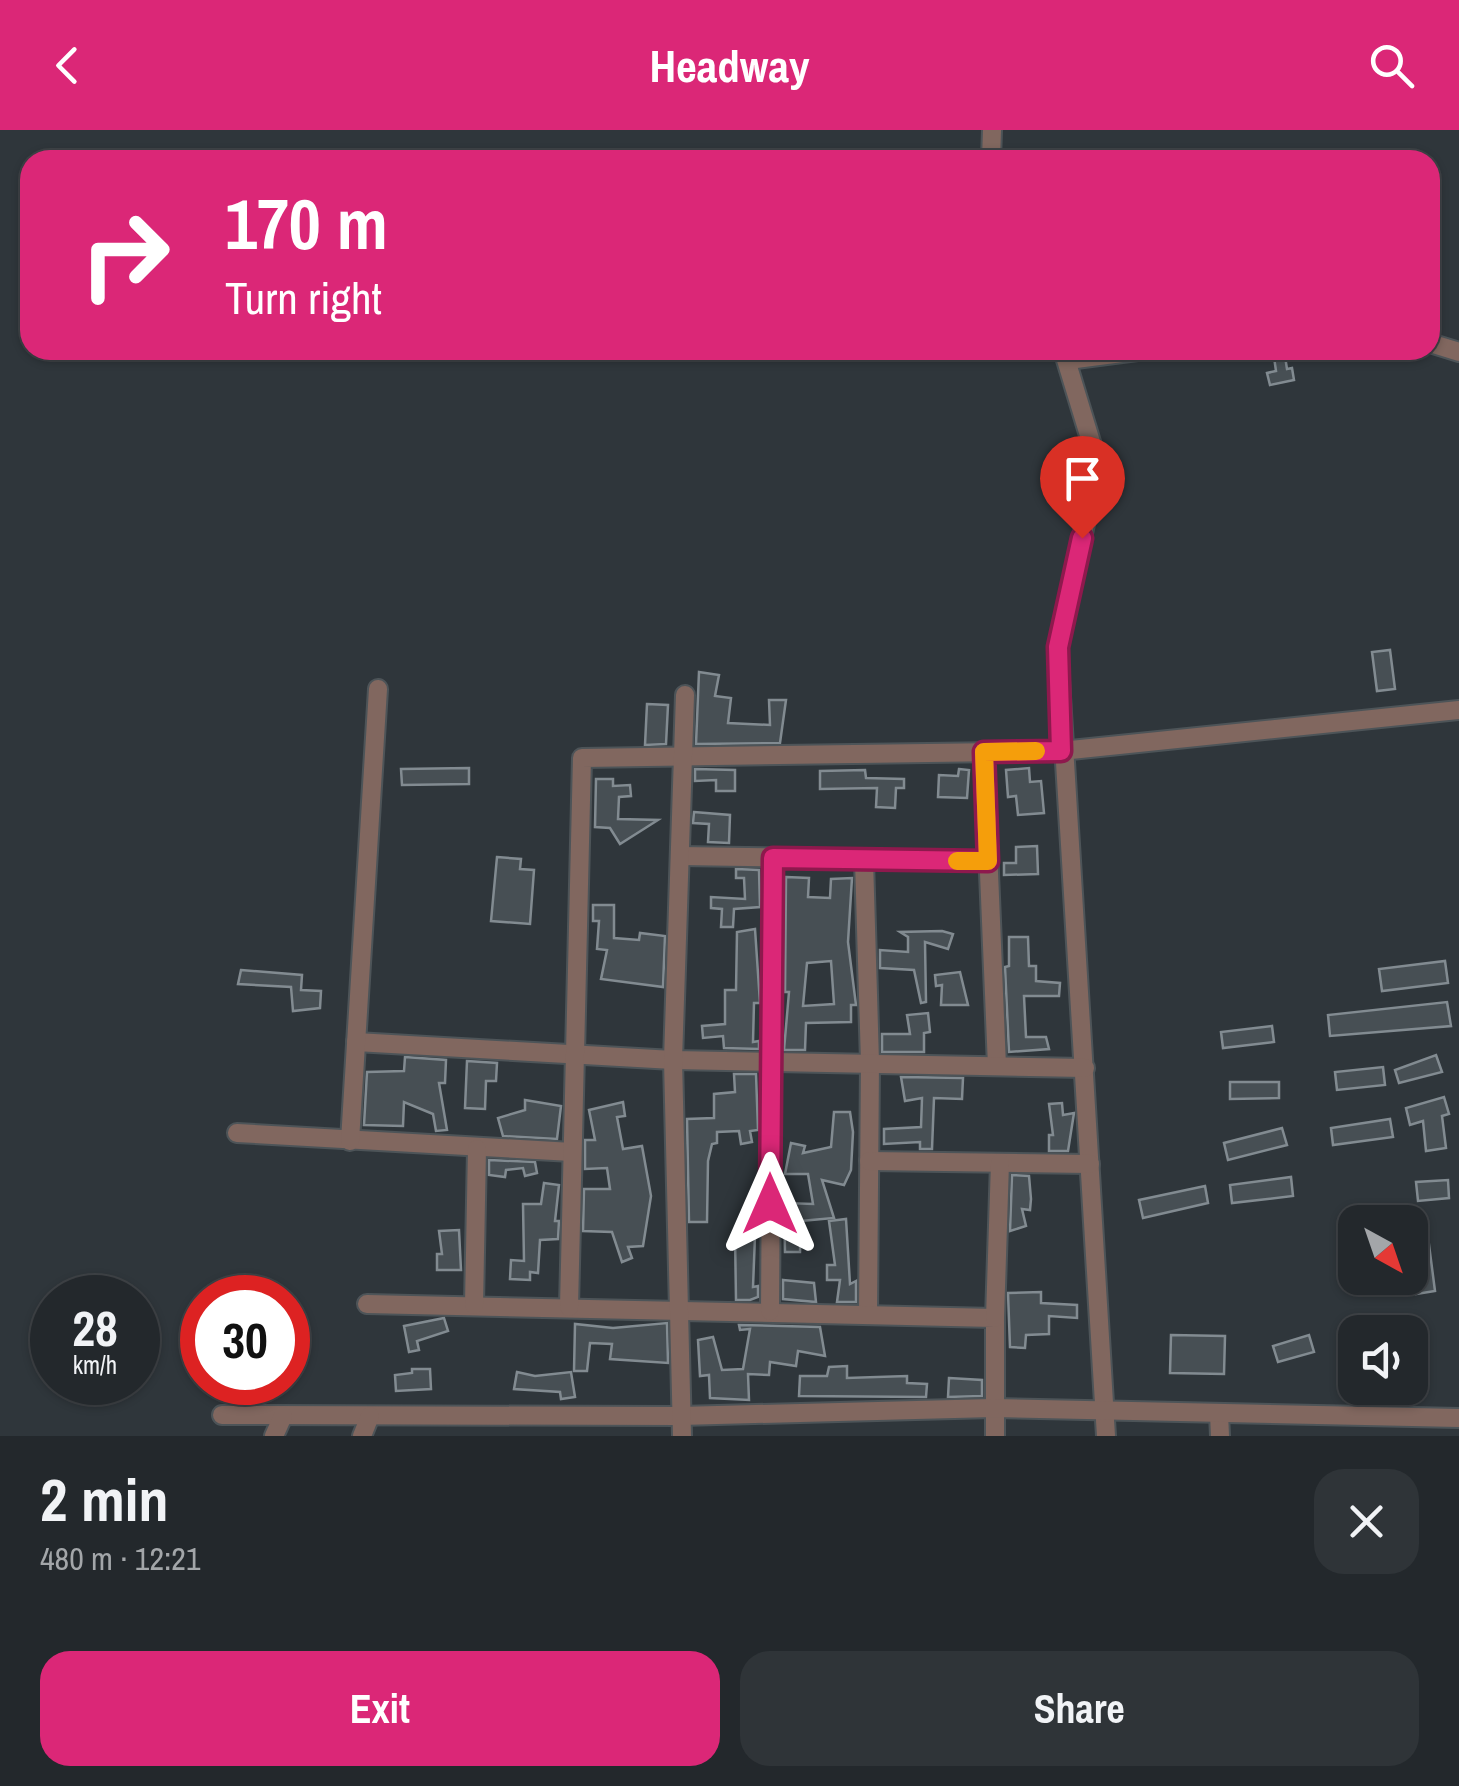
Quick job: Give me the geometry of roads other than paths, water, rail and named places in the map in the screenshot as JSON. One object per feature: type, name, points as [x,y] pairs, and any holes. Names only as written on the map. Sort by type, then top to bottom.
[{"type":"street","points":[[1067,360],[1098,464],[1058,647],[1061,751],[1085,1068],[1106,1436]]},
{"type":"street","points":[[350,1140],[378,689]]},
{"type":"street","points":[[682,1436],[673,1060],[685,695]]},
{"type":"street","points":[[569,1307],[582,758],[1061,751],[1459,710]]},
{"type":"street","points":[[984,752],[997,1066]]},
{"type":"street","points":[[680,856],[988,861]]},
{"type":"street","points":[[770,1311],[773,858]]},
{"type":"street","points":[[864,860],[870,1062],[868,1314]]},
{"type":"street","points":[[356,1042],[673,1060],[1085,1068]]},
{"type":"street","points":[[237,1133],[572,1152]]},
{"type":"street","points":[[474,1305],[477,1149]]},
{"type":"street","points":[[869,1162],[1090,1164]]},
{"type":"street","points":[[994,1436],[1000,1163]]},
{"type":"street","points":[[367,1304],[995,1318]]},
{"type":"street","points":[[222,1416],[680,1416],[993,1408],[1459,1418]]},
{"type":"street","points":[[1219,1413],[1220,1436]]},
{"type":"street","points":[[274,1436],[283,1416]]},
{"type":"street","points":[[362,1436],[370,1416]]}]
